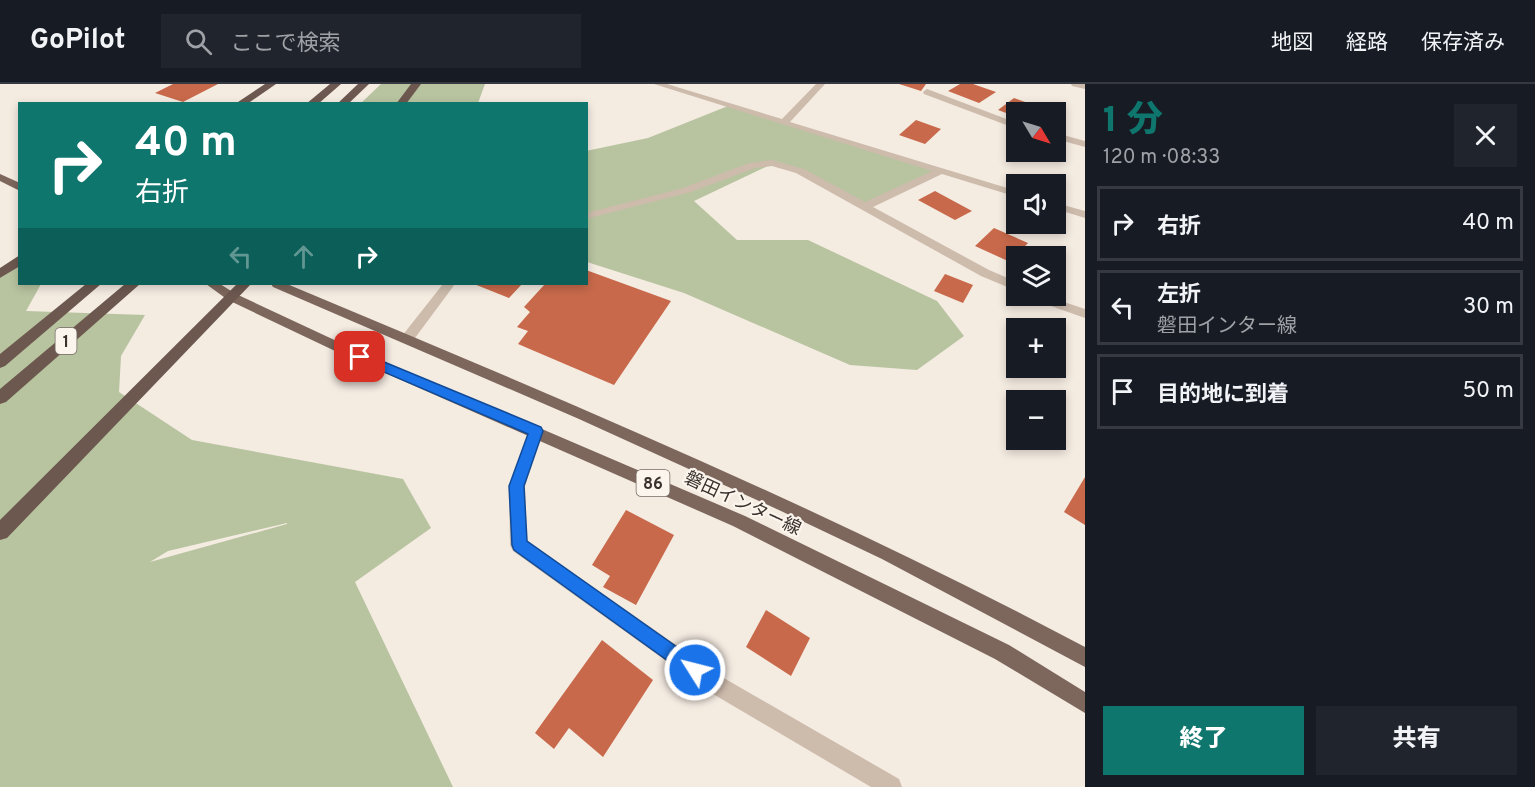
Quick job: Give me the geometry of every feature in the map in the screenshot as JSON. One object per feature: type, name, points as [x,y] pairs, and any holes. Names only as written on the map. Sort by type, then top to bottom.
[{"type":"highway","points":[[243,102],[271,84]]},
{"type":"highway","points":[[314,102],[336,84]]},
{"type":"highway","points":[[344,102],[364,84]]},
{"type":"highway","points":[[402,102],[416,84]]},
{"type":"highway","points":[[0,274],[18,260]]},
{"type":"highway","name":"1","points":[[0,362],[93,285]]},
{"type":"highway","name":"1","points":[[0,398],[132,285]]},
{"type":"highway","points":[[2,530],[243,285]]},
{"type":"main road","points":[[0,177],[18,187]]},
{"type":"main road","name":"磐田インター線","points":[[214,285],[232,297],[338,347],[536,431],[749,526],[1002,652],[1085,703]]},
{"type":"main road","name":"磐田インター線","points":[[279,285],[757,491],[1004,612],[1085,657]]},
{"type":"street","points":[[658,84],[1006,191]]},
{"type":"street","points":[[784,123],[821,84]]},
{"type":"street","points":[[1076,84],[1085,86]]},
{"type":"street","points":[[927,92],[1006,122]]},
{"type":"street","points":[[1066,139],[1085,144]]},
{"type":"street","points":[[588,215],[687,190],[753,165],[772,164],[800,171],[1006,283]]},
{"type":"street","points":[[864,207],[941,171]]},
{"type":"street","points":[[1066,209],[1085,215]]},
{"type":"street","points":[[407,339],[448,285]]},
{"type":"street","points":[[1063,306],[1085,314]]},
{"type":"street","points":[[536,431],[516,486],[519,545],[715,684],[891,787]]},
{"type":"green space","points":[[381,84],[485,84],[478,102],[362,102]]},
{"type":"green space","points":[[728,106],[941,171],[864,207],[800,171],[772,164],[694,201],[737,240],[808,240],[937,301],[964,336],[917,370],[850,365],[684,293],[588,262],[588,151],[648,138]]},
{"type":"green space","points":[[18,267],[18,285],[40,285],[26,311],[145,315],[121,356],[119,392],[192,440],[403,479],[431,528],[355,582],[453,787],[0,787],[0,278]],"holes":[[[287,523],[287,524],[150,562],[168,551]]]},
{"type":"building","points":[[173,84],[218,84],[183,102],[155,93]]},
{"type":"building","points":[[899,84],[926,84],[921,91]]},
{"type":"building","points":[[960,84],[973,84],[996,92],[979,103],[948,91]]},
{"type":"building","points":[[1014,98],[1025,102],[1009,102]]},
{"type":"building","points":[[1006,104],[1006,113],[998,110]]},
{"type":"building","points":[[916,120],[941,129],[925,144],[899,135]]},
{"type":"building","points":[[935,191],[972,211],[955,220],[918,200]]},
{"type":"building","points":[[994,228],[1028,243],[1025,246],[1006,246],[1006,260],[975,246]]},
{"type":"building","points":[[588,271],[671,301],[614,385],[518,344],[528,331],[517,327],[530,312],[524,307],[544,285],[588,285]]},
{"type":"building","points":[[945,274],[973,285],[963,303],[934,291]]},
{"type":"building","points":[[476,285],[521,285],[509,298]]},
{"type":"building","points":[[1085,477],[1085,525],[1064,512]]},
{"type":"building","points":[[626,510],[674,535],[636,605],[603,587],[610,576],[592,565]]},
{"type":"building","points":[[766,610],[810,638],[791,676],[746,647]]},
{"type":"building","points":[[602,640],[653,680],[603,757],[569,728],[554,749],[535,733]]},
{"type":"route","points":[[360,357],[536,431],[516,486],[519,545],[695,670]]}]
